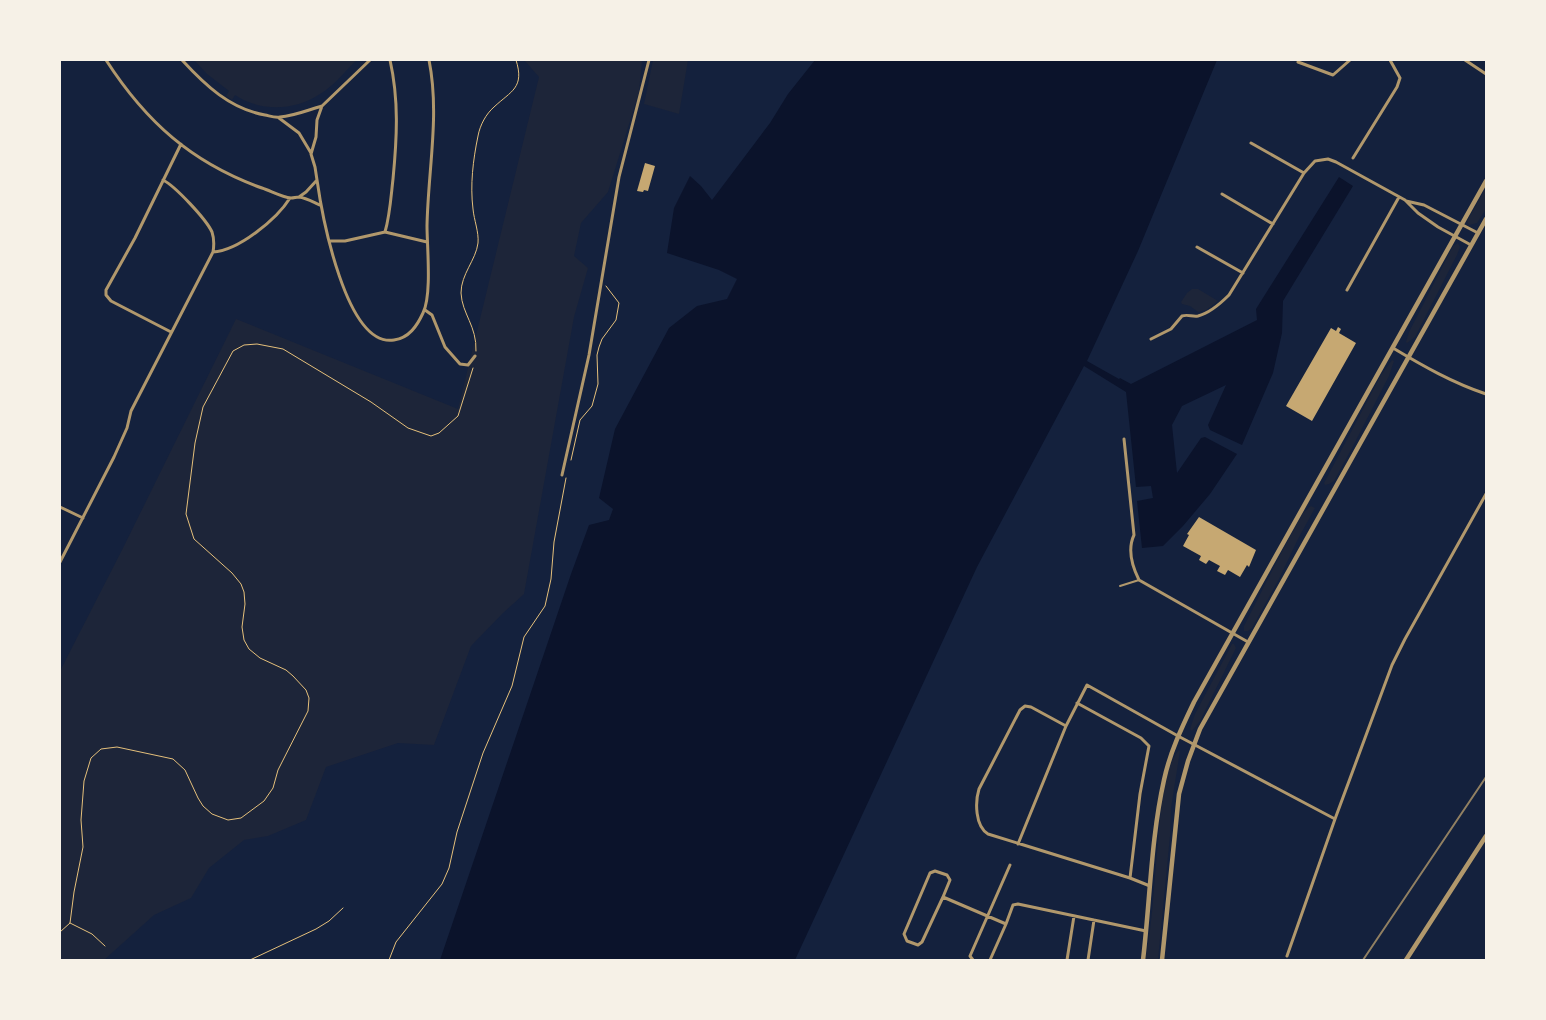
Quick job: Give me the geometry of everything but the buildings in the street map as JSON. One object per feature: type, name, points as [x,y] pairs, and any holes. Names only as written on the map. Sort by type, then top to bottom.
[{"type":"street","points":[[106,60],[124,88],[149,117],[181,144],[228,174],[291,198],[298,197],[306,192],[317,180]]},
{"type":"street","points":[[182,60],[215,92],[234,105],[250,113],[279,118],[322,106],[370,60]]},
{"type":"street","points":[[385,232],[391,197],[397,126],[396,90],[390,60]]},
{"type":"street","points":[[279,118],[299,133],[311,154],[330,241],[350,304],[362,324],[375,337],[391,341],[406,337],[414,330],[425,310],[427,289],[428,189],[435,112],[429,60]]},
{"type":"street","points":[[562,475],[588,360],[619,177],[649,60]]},
{"type":"street","points":[[1298,62],[1333,75],[1350,60]]},
{"type":"street","points":[[1353,158],[1397,87],[1400,78],[1390,60]]},
{"type":"street","points":[[1465,60],[1486,74]]},
{"type":"street","points":[[311,154],[316,137],[317,120],[322,106]]},
{"type":"street","points":[[1252,143],[1304,173]]},
{"type":"street","points":[[171,332],[111,301],[107,297],[106,290],[135,238],[181,144]]},
{"type":"street","points":[[1151,339],[1170,329],[1182,316],[1198,316],[1212,310],[1229,295],[1304,173],[1315,161],[1328,159],[1399,197],[1424,205],[1478,233]]},
{"type":"street","points":[[60,562],[114,456],[127,428],[131,411],[213,252],[211,231],[190,204],[162,180]]},
{"type":"street","points":[[1143,960],[1162,788],[1171,752],[1178,736],[1194,702],[1486,181]]},
{"type":"street","points":[[1222,194],[1273,224]]},
{"type":"street","points":[[298,197],[321,205]]},
{"type":"street","points":[[1347,290],[1399,197]]},
{"type":"street","points":[[213,252],[222,251],[256,233],[281,211],[291,198]]},
{"type":"street","points":[[1406,200],[1418,213],[1438,227],[1471,245]]},
{"type":"street","points":[[1162,960],[1179,794],[1200,729],[1486,219]]},
{"type":"street","points":[[330,241],[385,232],[427,242]]},
{"type":"street","points":[[1197,248],[1243,273]]},
{"type":"street","points":[[425,310],[433,318],[445,347],[460,364],[468,365],[475,356]]},
{"type":"street","points":[[1393,348],[1462,385],[1486,394]]},
{"type":"street","points":[[1124,439],[1134,535],[1130,546],[1132,567],[1139,580],[1248,642]]},
{"type":"street","points":[[1288,956],[1335,819],[1350,784],[1381,694],[1400,648],[1486,494]]},
{"type":"street","points":[[60,507],[83,518]]},
{"type":"street","points":[[1018,844],[1066,726],[1087,685],[1178,736],[1335,819]]},
{"type":"street","points":[[1077,704],[1141,738],[1149,746],[1140,794],[1130,878]]},
{"type":"street","points":[[1066,726],[1031,708],[1025,706],[1020,710],[976,798],[982,831],[1130,878],[1151,887]]},
{"type":"street","points":[[1406,960],[1486,836]]},
{"type":"street","points":[[973,960],[970,956],[1010,865]]},
{"type":"street","points":[[935,871],[947,875],[950,880],[943,897],[922,942],[918,945],[907,940],[904,934],[930,873],[935,871]]},
{"type":"street","points":[[943,897],[1006,924]]},
{"type":"street","points":[[990,960],[1013,905],[1018,904],[1146,931]]},
{"type":"street","points":[[1067,960],[1074,916]]},
{"type":"street","points":[[1088,960],[1094,920]]},
{"type":"lane","points":[[1120,586],[1139,580]]},
{"type":"path","points":[[60,932],[70,923],[83,848],[81,820],[84,780],[91,758],[101,750],[117,746],[173,759],[185,770],[203,806],[212,814],[228,820],[241,818],[264,801],[273,788],[278,770],[308,711],[309,698],[306,690],[286,670],[260,658],[249,648],[244,640],[242,627],[245,604],[241,584],[232,573],[194,539],[186,514],[195,443],[203,407],[233,351],[244,345],[258,344],[283,349],[371,402],[401,424],[431,436],[439,434],[458,416],[475,361],[475,334],[465,310],[461,292],[466,272],[478,244],[473,209],[472,176],[478,134],[485,117],[516,88],[519,69],[516,60]]},
{"type":"path","points":[[570,465],[580,420],[592,406],[598,384],[597,355],[599,347],[602,339],[616,320],[619,303],[602,282]]},
{"type":"path","points":[[389,960],[396,942],[442,884],[449,868],[457,832],[483,753],[512,686],[524,638],[545,606],[551,579],[554,542],[568,473]]},
{"type":"path","points":[[250,960],[316,929],[329,921],[343,908]]},
{"type":"path","points":[[70,923],[92,934],[105,946]]},
{"type":"shaded area","points":[[194,60],[357,60],[335,83],[310,100],[289,106],[266,107],[245,101],[235,95],[232,100],[226,96],[229,91],[207,74]]},
{"type":"shaded area","points":[[524,60],[642,60],[639,92],[608,192],[581,223],[574,256],[588,268],[574,317],[524,594],[471,646],[434,745],[398,743],[326,767],[306,820],[268,836],[244,840],[209,868],[191,898],[154,915],[104,960],[60,960],[60,671],[236,319],[458,409],[539,77]]},
{"type":"shaded area","points":[[653,60],[688,60],[679,114],[644,104]]},
{"type":"shaded area","points":[[815,60],[1217,60],[1138,251],[1087,361],[1131,384],[1257,320],[1256,309],[1339,177],[1353,186],[1283,301],[1282,333],[1273,373],[1242,445],[1210,430],[1208,425],[1226,385],[1182,406],[1172,425],[1177,473],[1201,438],[1205,437],[1237,454],[1210,494],[1163,546],[1142,548],[1137,501],[1153,498],[1151,486],[1136,487],[1126,392],[1084,366],[977,567],[795,960],[440,960],[589,525],[609,520],[613,509],[599,498],[615,429],[669,328],[697,306],[727,299],[737,279],[719,270],[667,253],[674,208],[690,176],[712,200],[770,123],[788,94]]},
{"type":"shaded area","points":[[1486,188],[1486,209],[1477,223],[1469,225],[1467,221]]},
{"type":"shaded area","points":[[1458,243],[1460,247],[1457,255],[1415,337],[1407,343],[1409,332],[1453,246]]},
{"type":"shaded area","points":[[1192,289],[1198,289],[1218,301],[1206,310],[1198,312],[1181,302]]},
{"type":"shaded area","points":[[1392,360],[1394,361],[1389,376],[1352,448],[1334,481],[1325,485],[1324,483],[1381,375]]},
{"type":"shaded area","points":[[1311,506],[1315,508],[1279,579],[1252,628],[1244,631],[1244,626],[1280,555],[1303,513]]},
{"type":"shaded area","points":[[1232,644],[1236,648],[1200,721],[1192,731],[1190,729],[1195,714]]},
{"type":"shaded area","points":[[1179,750],[1171,808],[1158,960],[1145,960],[1152,916],[1163,794],[1169,768]]},
{"type":"railway","points":[[1363,960],[1486,777]]}]
